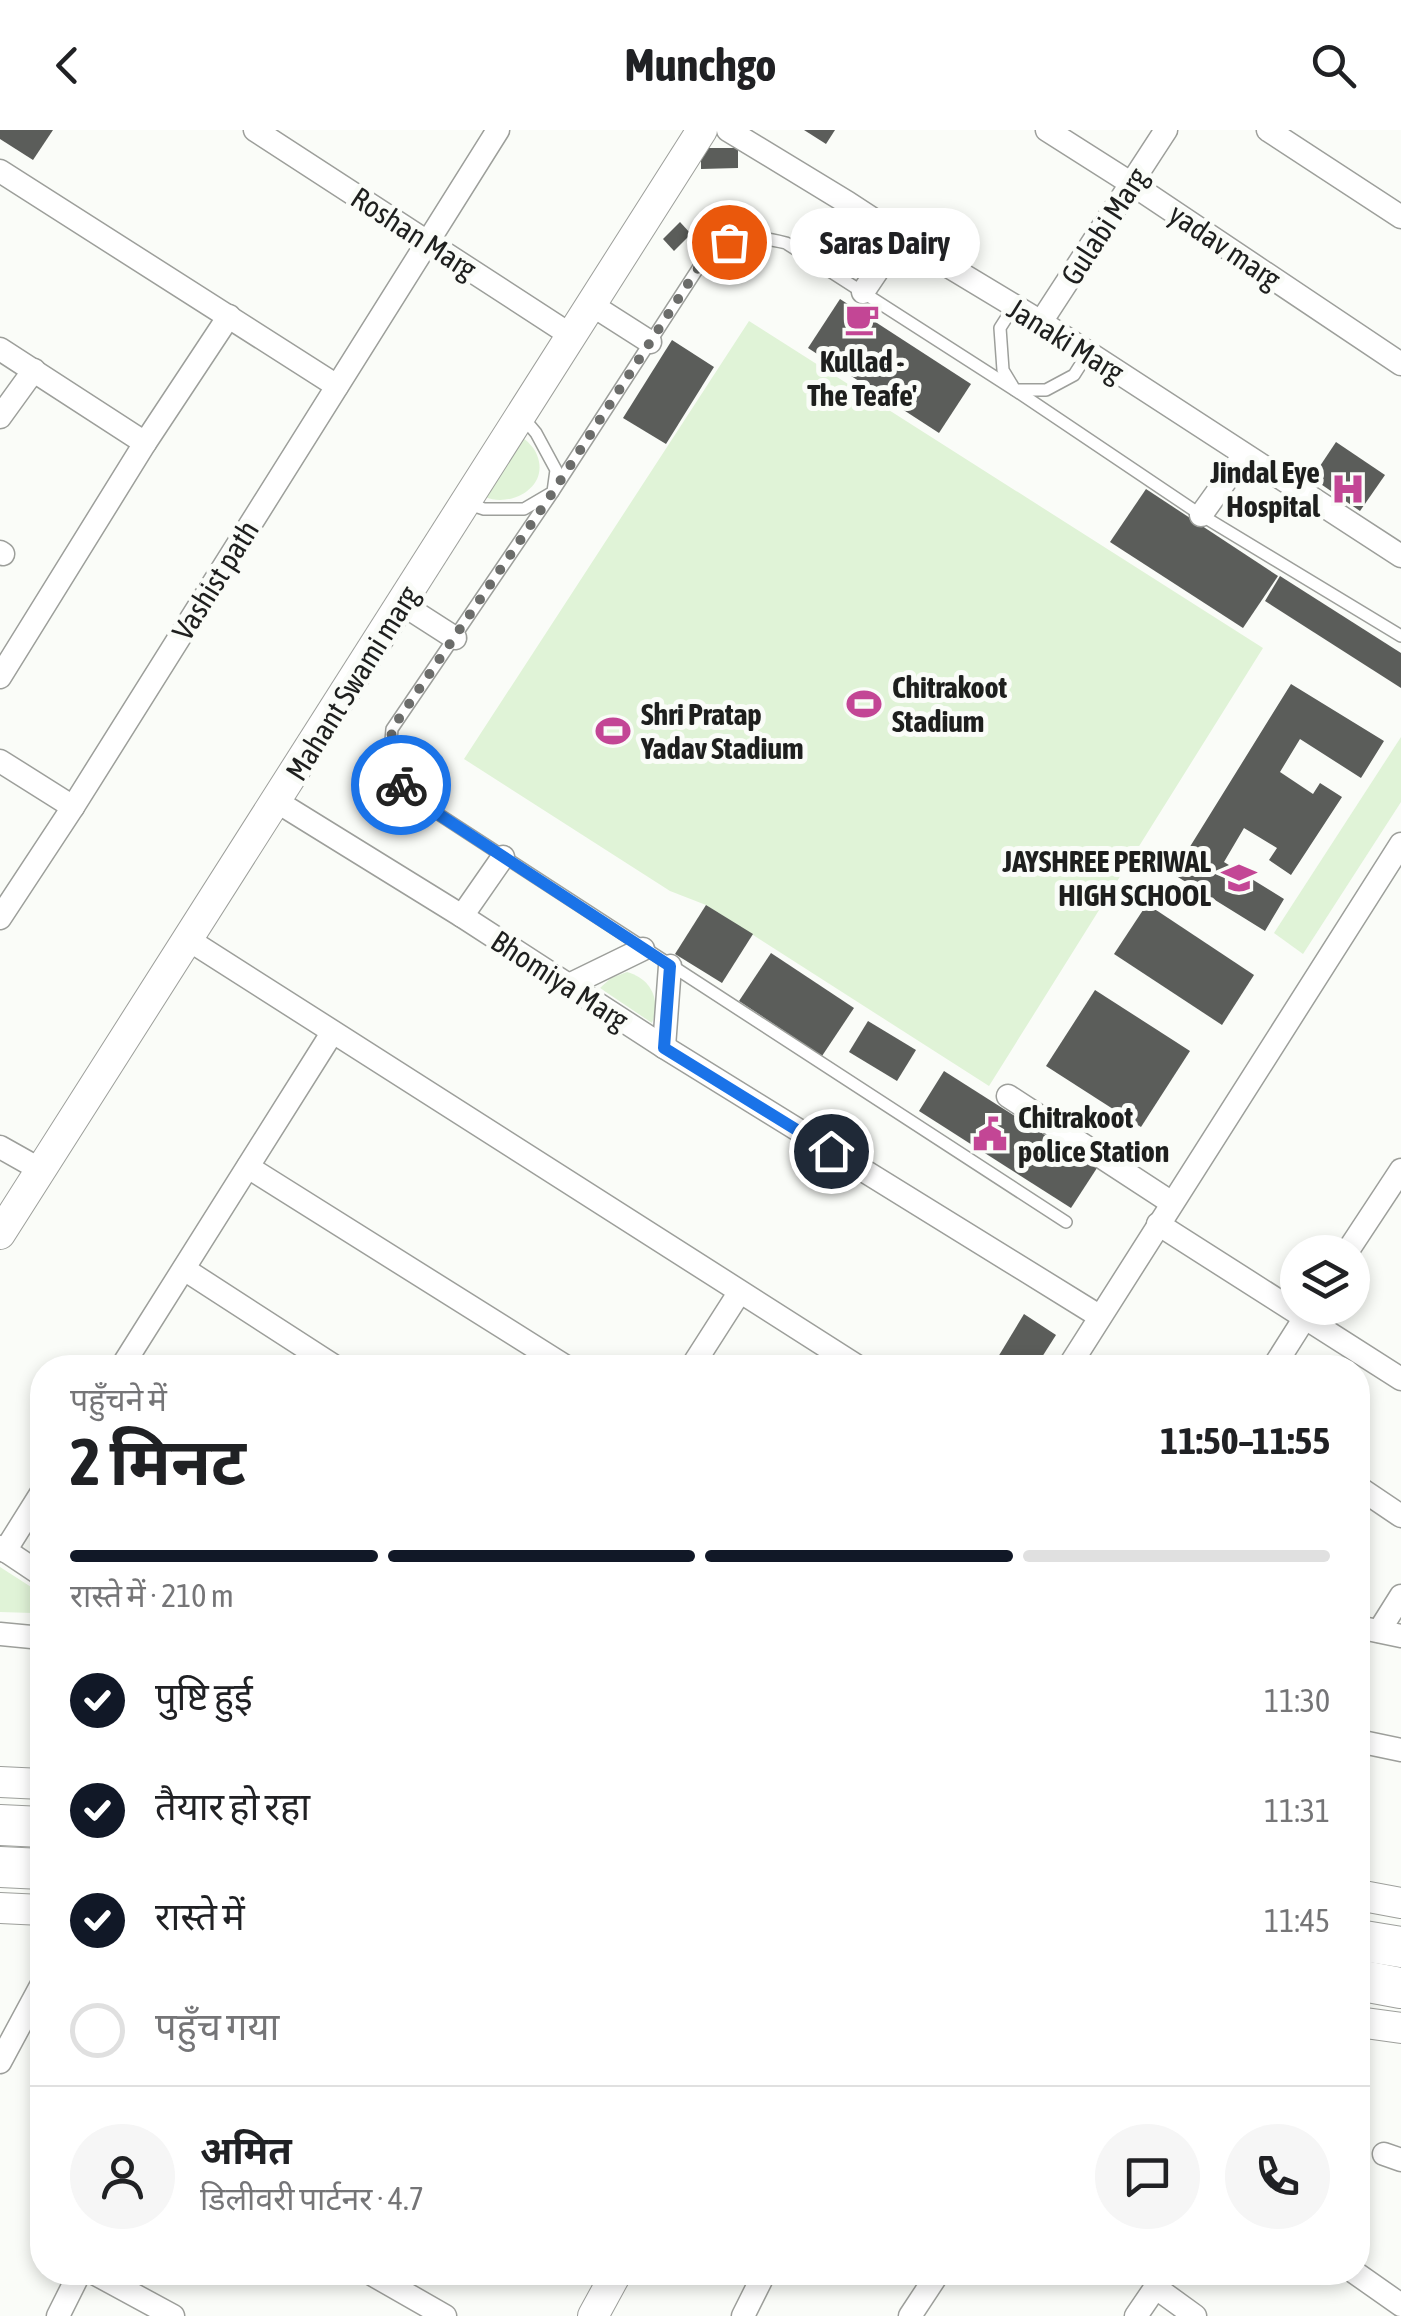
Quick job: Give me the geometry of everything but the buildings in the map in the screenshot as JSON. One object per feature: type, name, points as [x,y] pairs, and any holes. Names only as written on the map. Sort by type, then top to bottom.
[{"type":"highway","points":[[0,1825],[30,1826]]},
{"type":"highway","points":[[0,1867],[30,1868]]},
{"type":"highway","points":[[1370,1982],[1401,1988]]},
{"type":"street","name":"Roshan Marg","points":[[255,130],[572,336]]},
{"type":"street","name":"Vashist path","points":[[1,916],[498,130]]},
{"type":"street","name":"Mahant Swami marg","points":[[0,1234],[702,130]]},
{"type":"street","name":"Janaki Marg","points":[[728,130],[1041,322],[1244,456],[1398,546]]},
{"type":"street","name":"yadav marg","points":[[1047,130],[1401,364]]},
{"type":"street","name":"Gulabi Marg","points":[[1041,322],[1166,130]]},
{"type":"street","points":[[1268,130],[1401,217]]},
{"type":"street","points":[[0,171],[337,386]]},
{"type":"street","points":[[863,292],[900,238]]},
{"type":"street","points":[[592,305],[650,342]]},
{"type":"street","points":[[0,677],[229,316]]},
{"type":"street","points":[[0,349],[145,443]]},
{"type":"street","points":[[0,417],[34,370]]},
{"type":"street","points":[[1201,515],[1244,456]]},
{"type":"street","points":[[402,604],[455,638]]},
{"type":"street","points":[[0,761],[73,807]]},
{"type":"street","name":"Bhomiya Marg","points":[[276,801],[664,1048],[1099,1316]]},
{"type":"street","points":[[1076,1355],[1401,844]]},
{"type":"street","points":[[462,916],[504,857]]},
{"type":"street","points":[[188,940],[839,1355]]},
{"type":"street","points":[[566,986],[643,949]]},
{"type":"street","points":[[664,1048],[670,966]]},
{"type":"street","points":[[133,1355],[332,1033]]},
{"type":"street","points":[[1008,1096],[1172,1203]]},
{"type":"street","points":[[0,1146],[40,1170]]},
{"type":"street","points":[[248,1167],[547,1355]]},
{"type":"street","points":[[1362,1235],[1393,1199],[1401,1170]]},
{"type":"street","points":[[1158,1224],[1280,1297]]},
{"type":"street","points":[[184,1268],[300,1355]]},
{"type":"street","points":[[699,1355],[740,1292]]},
{"type":"street","points":[[1281,1355],[1300,1325]]},
{"type":"street","points":[[1324,1325],[1367,1355]]},
{"type":"street","points":[[1370,1357],[1401,1379]]},
{"type":"street","points":[[1370,1495],[1401,1516]]},
{"type":"street","points":[[30,1510],[3,1549],[30,1568]]},
{"type":"street","points":[[1379,1631],[1401,1596]]},
{"type":"street","points":[[0,1634],[30,1637]]},
{"type":"street","points":[[1370,1744],[1401,1750]]},
{"type":"street","points":[[0,1782],[30,1783]]},
{"type":"street","points":[[1370,1897],[1401,1902]]},
{"type":"street","points":[[0,1908],[30,1909]]},
{"type":"street","points":[[0,2062],[30,2006]]},
{"type":"street","points":[[1370,2024],[1401,2028]]},
{"type":"street","points":[[1370,2284],[1401,2306]]},
{"type":"street","points":[[58,2316],[74,2285]]},
{"type":"street","points":[[116,2285],[174,2316]]},
{"type":"street","points":[[390,2285],[444,2316]]},
{"type":"street","points":[[593,2316],[611,2285]]},
{"type":"street","points":[[743,2316],[758,2285]]},
{"type":"street","points":[[910,2316],[930,2285]]},
{"type":"street","points":[[1136,2316],[1158,2285]]},
{"type":"street","points":[[1166,2285],[1195,2316]]},
{"type":"lane","points":[[1066,1222],[406,793],[389,765],[392,729],[553,492],[706,256],[729,242],[755,235],[786,242],[1201,515],[1401,636]]},
{"type":"lane","points":[[1014,306],[1000,328],[1003,370],[1015,390]]},
{"type":"lane","points":[[1015,390],[1046,390],[1074,375],[1088,353]]},
{"type":"lane","points":[[521,415],[556,470],[553,492]]},
{"type":"lane","points":[[466,503],[484,509],[524,509],[553,492]]},
{"type":"green space","name":"Chitrakoot Stadium","points":[[749,321],[1263,648],[989,1086],[706,905],[670,891],[464,759]]},
{"type":"green space","points":[[521,436],[537,455],[538,477],[526,492],[516,497],[485,497]]},
{"type":"green space","points":[[1401,737],[1401,802],[1303,954],[1274,933]]},
{"type":"green space","points":[[627,972],[652,991],[652,1023],[600,988]]},
{"type":"green space","points":[[0,1567],[30,1586],[30,1613],[0,1612]]},
{"type":"way so far","points":[[401,785],[389,765],[392,729],[553,492],[706,256],[729,242]]},
{"type":"place","name":"Saras Dairy","points":[[729,242]]},
{"type":"place","name":"Kullad - The Teafe'","points":[[862,319]]},
{"type":"place","name":"Jindal Eye Hospital","points":[[1348,489]]},
{"type":"place","name":"Chitrakoot Stadium","points":[[864,704]]},
{"type":"place","name":"Shri Pratap Yadav Stadium","points":[[613,731]]},
{"type":"place","name":"JAYSHREE PERIWAL HIGH SCHOOL","points":[[1239,878]]},
{"type":"place","name":"Chitrakoot police Station","points":[[990,1134]]},
{"type":"route","points":[[401,785],[406,793],[670,966],[664,1048],[831,1151]]}]
